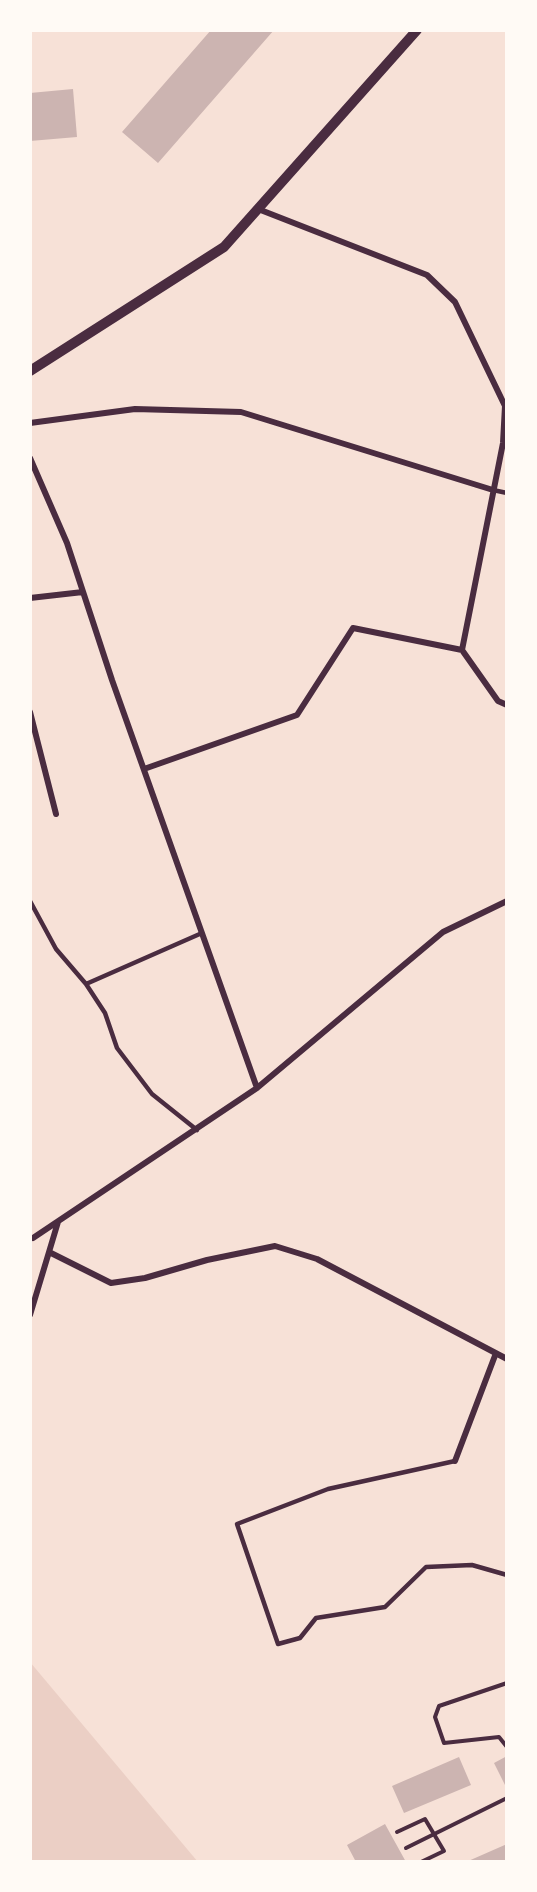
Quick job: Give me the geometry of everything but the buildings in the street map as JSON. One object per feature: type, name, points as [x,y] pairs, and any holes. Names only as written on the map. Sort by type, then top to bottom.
[{"type":"street","points":[[30,371],[224,247],[417,30]]},
{"type":"street","points":[[258,209],[427,276],[455,302],[505,406],[503,443],[462,650]]},
{"type":"street","points":[[30,423],[135,409],[241,412],[494,490]]},
{"type":"street","points":[[30,458],[67,543],[144,770],[257,1088]]},
{"type":"street","points":[[30,598],[83,592]]},
{"type":"street","points":[[144,770],[297,716],[353,628],[462,650],[498,700],[507,705]]},
{"type":"street","points":[[30,712],[56,814]]},
{"type":"street","points":[[33,1238],[257,1088],[443,932],[507,901]]},
{"type":"street","points":[[30,1316],[58,1222]]},
{"type":"street","points":[[50,1252],[111,1283],[145,1278],[207,1260],[275,1246],[317,1258],[507,1359]]},
{"type":"street","points":[[455,1461],[496,1353]]},
{"type":"lane","points":[[494,490],[507,493]]},
{"type":"lane","points":[[30,902],[56,949],[86,984],[105,1013],[117,1048],[152,1094],[197,1130]]},
{"type":"lane","points":[[86,984],[202,933]]},
{"type":"lane","points":[[455,1461],[328,1489],[237,1524],[278,1644],[300,1638],[316,1618],[385,1607],[426,1567],[472,1566],[507,1575]]},
{"type":"path","points":[[507,1683],[439,1706],[435,1718],[444,1743],[499,1737],[507,1748]]},
{"type":"path","points":[[406,1848],[507,1798]]},
{"type":"path","points":[[397,1832],[425,1819],[444,1851],[421,1862]]},
{"type":"shaded area","points":[[30,1662],[198,1862],[30,1862]]}]
